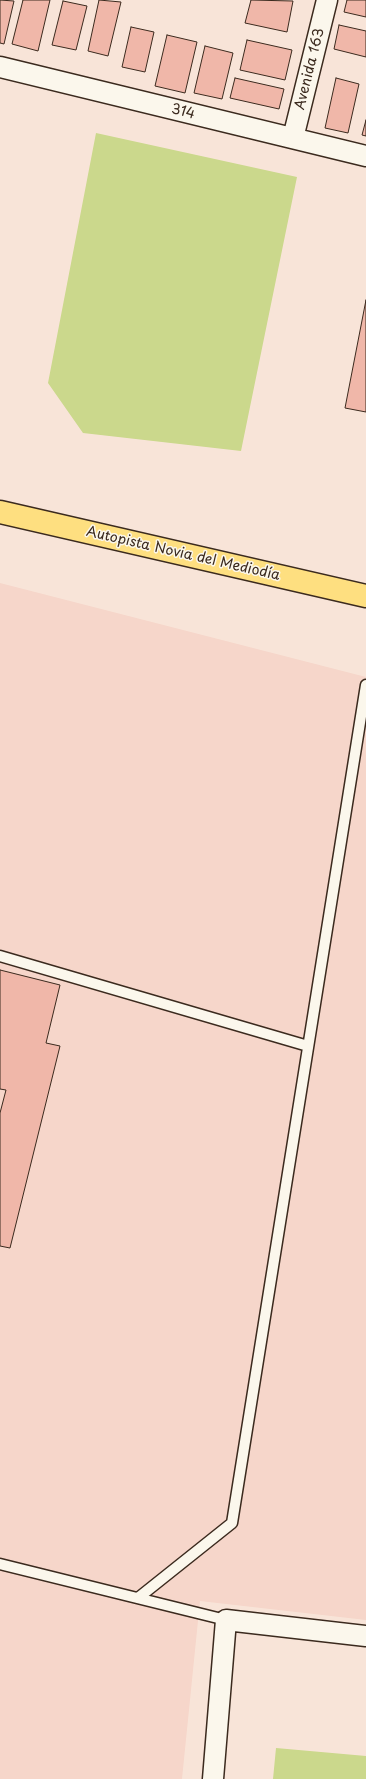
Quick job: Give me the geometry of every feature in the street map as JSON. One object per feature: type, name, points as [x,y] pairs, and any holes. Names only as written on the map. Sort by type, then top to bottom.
[{"type":"highway","name":"Autopista Novia del Mediodía","points":[[0,512],[366,596]]},
{"type":"street","name":"Avenida 163","points":[[293,138],[327,0]]},
{"type":"street","name":"314","points":[[0,67],[366,156]]},
{"type":"street","points":[[213,1779],[226,1620],[366,1636]]},
{"type":"lane","points":[[138,1598],[232,1523],[366,685]]},
{"type":"lane","points":[[0,956],[308,1046]]},
{"type":"lane","points":[[0,1564],[226,1620]]},
{"type":"shaded area","points":[[0,583],[366,677],[366,1620],[200,1601],[182,1779],[0,1779]]},
{"type":"green space","points":[[96,133],[297,177],[241,451],[83,433],[48,383]]},
{"type":"green space","points":[[276,1748],[366,1756],[366,1779],[273,1779]]},
{"type":"building","points":[[0,0],[14,1],[4,44],[0,43]]},
{"type":"building","points":[[23,0],[50,0],[38,51],[12,44]]},
{"type":"building","points":[[99,0],[121,2],[108,56],[88,51]]},
{"type":"building","points":[[251,0],[293,1],[287,32],[245,23]]},
{"type":"building","points":[[347,0],[366,0],[366,17],[344,12]]},
{"type":"building","points":[[63,1],[87,6],[76,50],[52,45]]},
{"type":"building","points":[[339,25],[366,31],[366,57],[334,49]]},
{"type":"building","points":[[131,27],[154,32],[145,72],[122,67]]},
{"type":"building","points":[[167,35],[197,42],[185,93],[155,86]]},
{"type":"building","points":[[247,40],[292,50],[285,80],[240,70]]},
{"type":"building","points":[[205,46],[233,53],[222,99],[194,93]]},
{"type":"building","points":[[235,78],[284,89],[279,109],[230,98]]},
{"type":"building","points":[[336,78],[359,84],[348,133],[325,128]]},
{"type":"building","points":[[366,120],[366,136],[362,135]]},
{"type":"building","points":[[366,300],[366,412],[345,408]]},
{"type":"building","points":[[0,970],[60,985],[46,1043],[60,1046],[10,1248],[0,1246],[0,1113],[6,1090],[0,1089]]}]
